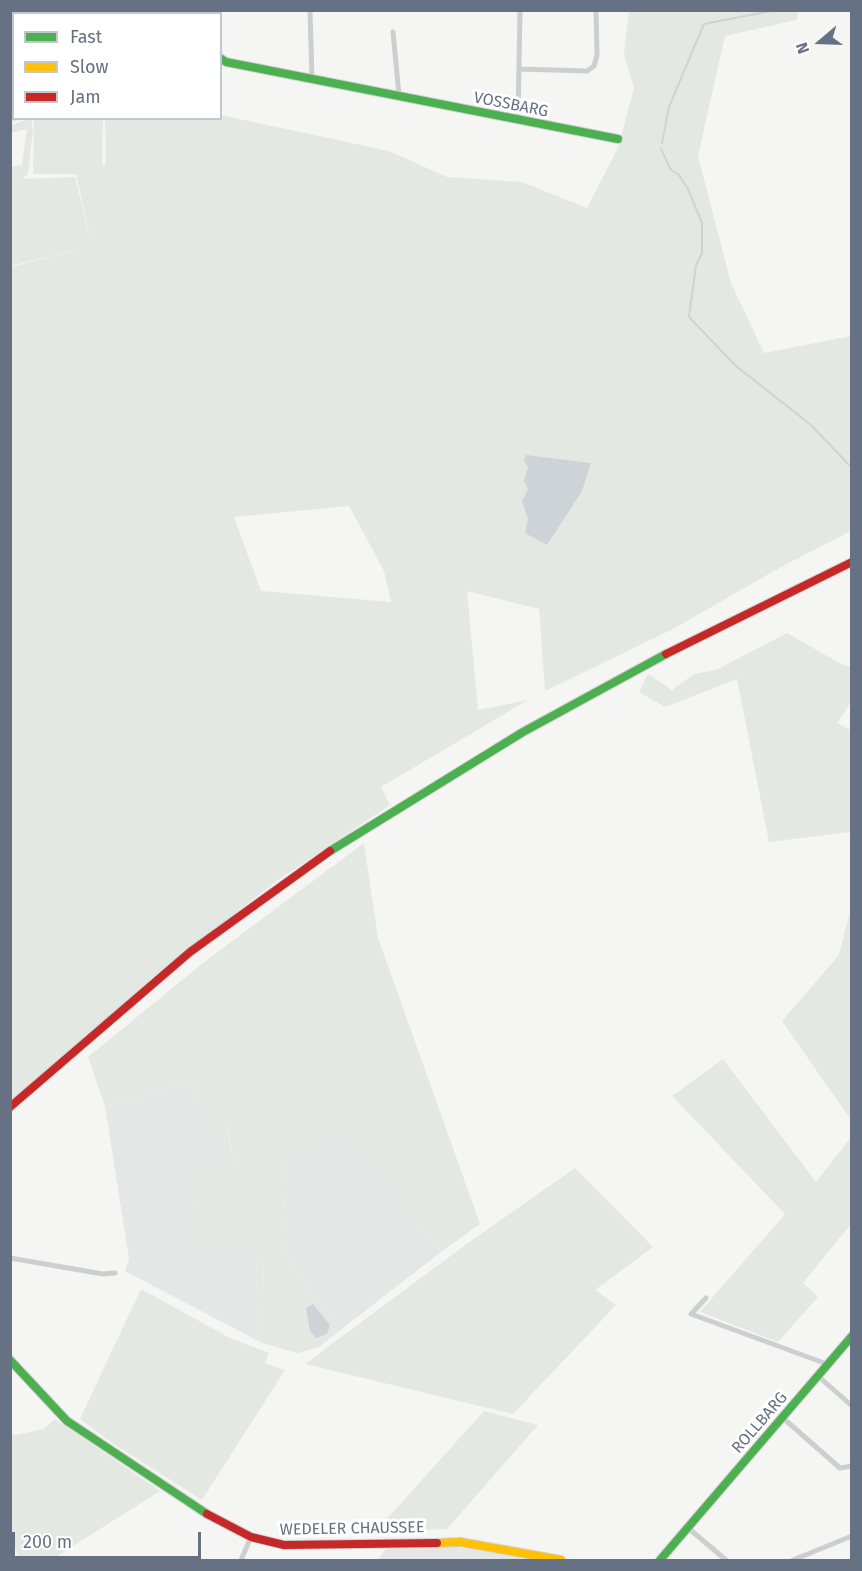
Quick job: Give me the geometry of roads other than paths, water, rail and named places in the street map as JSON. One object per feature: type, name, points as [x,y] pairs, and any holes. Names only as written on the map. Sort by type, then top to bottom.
[{"type":"main road","name":"VOSSBARG","points":[[222,59],[226,62],[618,139]]},
{"type":"main road","points":[[10,1107],[190,952],[279,885],[351,836],[523,732],[646,664],[852,562]]},
{"type":"main road","name":"ROLLBARG","points":[[660,1560],[852,1336]]},
{"type":"main road","name":"WEDELER CHAUSSEE","points":[[10,1359],[50,1406],[69,1423],[211,1516],[251,1537],[284,1545],[303,1546],[460,1542],[561,1560]]},
{"type":"street","points":[[310,10],[312,79]]},
{"type":"street","points":[[518,120],[520,10]]},
{"type":"street","points":[[519,69],[586,71],[594,66],[597,55],[596,10]]},
{"type":"street","points":[[393,32],[399,95]]},
{"type":"street","points":[[10,1258],[103,1274],[115,1273]]},
{"type":"street","points":[[706,1298],[691,1314],[827,1364]]},
{"type":"street","points":[[818,1376],[852,1406]]},
{"type":"street","points":[[783,1418],[840,1468],[852,1466]]},
{"type":"street","points":[[687,1527],[726,1560]]},
{"type":"street","points":[[794,1560],[852,1536]]},
{"type":"street","points":[[241,1560],[251,1537]]},
{"type":"waterway","points":[[662,143],[669,107],[704,24],[776,10]]},
{"type":"waterway","points":[[661,149],[671,170],[679,175],[688,189],[702,223],[702,253],[696,265],[689,317],[736,366],[811,425],[852,468]]}]
